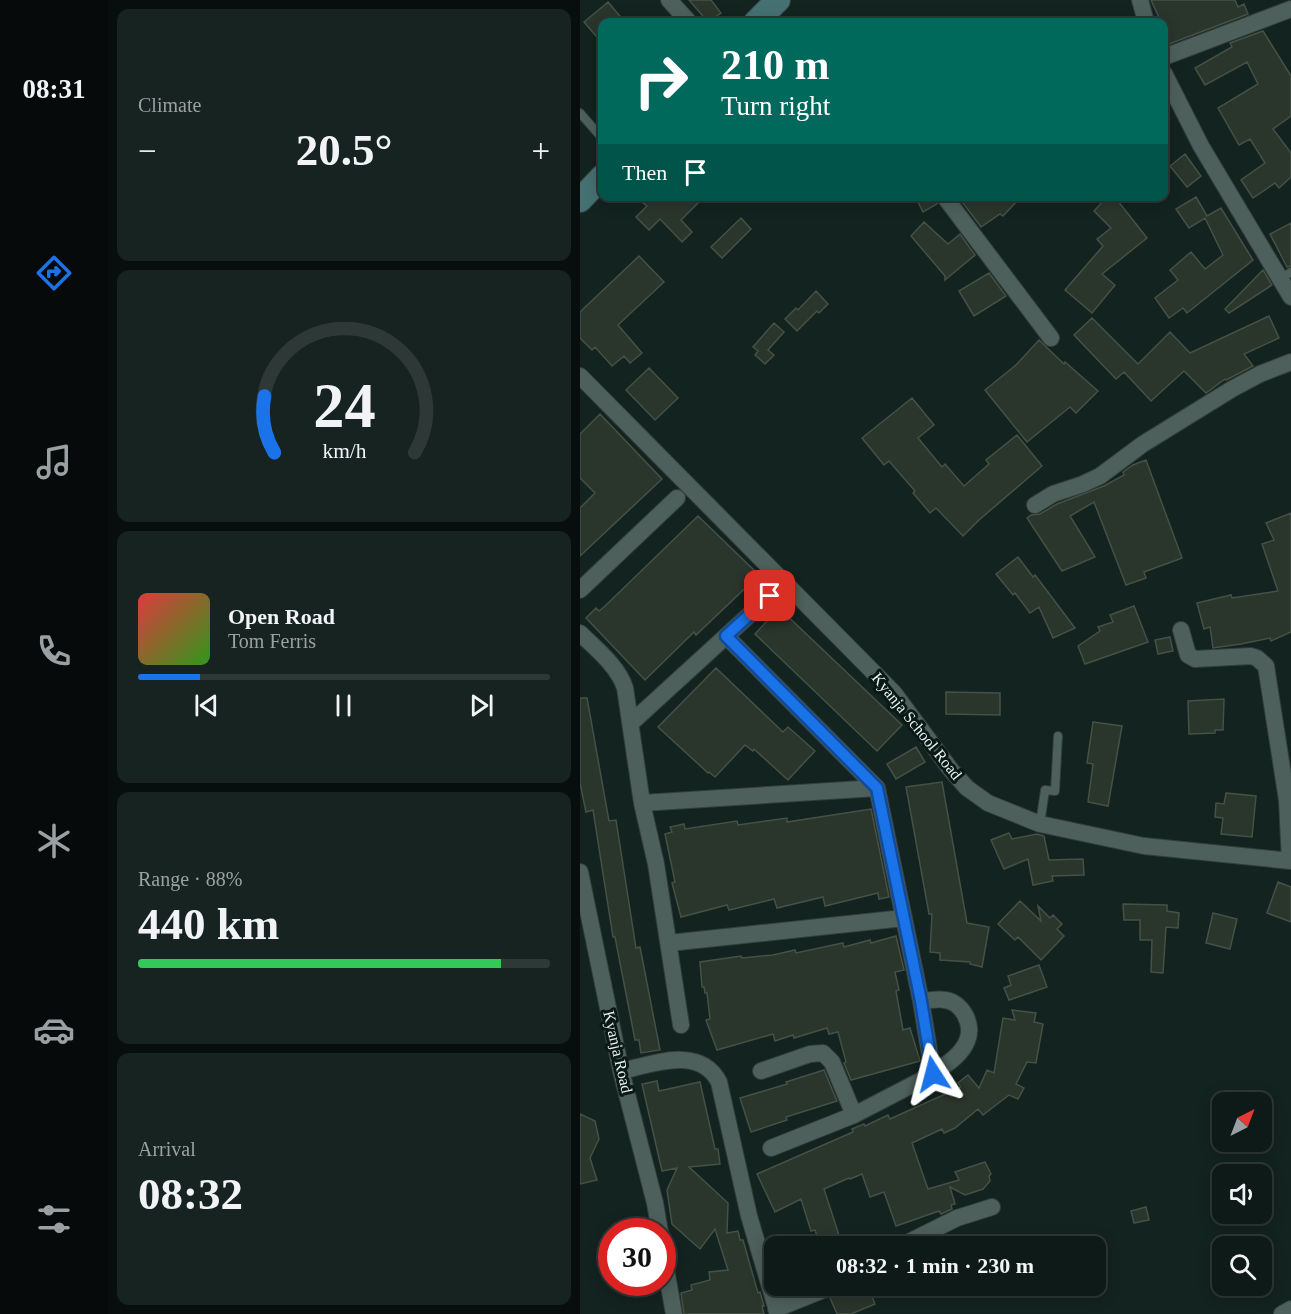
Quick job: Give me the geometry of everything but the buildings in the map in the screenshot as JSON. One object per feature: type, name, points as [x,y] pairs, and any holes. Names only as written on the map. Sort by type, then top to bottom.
[{"type":"main road","points":[[760,18],[778,0]]},
{"type":"main road","points":[[580,200],[598,181]]},
{"type":"street","points":[[669,0],[685,18]]},
{"type":"street","points":[[1140,0],[1145,18]]},
{"type":"street","points":[[1168,55],[1291,9]]},
{"type":"street","points":[[1168,81],[1206,156],[1285,275],[1291,297]]},
{"type":"street","points":[[948,201],[1051,338]]},
{"type":"street","points":[[1035,505],[1053,494],[1100,476],[1143,444],[1232,389],[1291,362]]},
{"type":"street","name":"Kyanja School Road","points":[[580,376],[894,693],[951,770],[967,788],[988,803],[1040,824],[1144,846],[1290,861]]},
{"type":"street","points":[[580,590],[677,498]]},
{"type":"street","points":[[631,723],[770,596]]},
{"type":"street","points":[[1181,630],[1188,655],[1195,659],[1251,656],[1266,666],[1287,800],[1290,861]]},
{"type":"street","points":[[580,633],[613,666],[622,679],[631,723],[642,803],[656,864],[681,1024]]},
{"type":"street","points":[[726,636],[877,788],[921,1001],[933,1074]]},
{"type":"street","points":[[642,803],[877,788]]},
{"type":"street","name":"Kyanja Road","points":[[580,872],[587,938],[658,1218]]},
{"type":"street","points":[[669,944],[904,918]]},
{"type":"street","points":[[771,1148],[854,1115],[933,1074],[956,1056],[968,1040],[969,1026],[965,1014],[957,1004],[944,999],[921,1001]]},
{"type":"street","points":[[762,1071],[810,1054],[823,1053],[832,1062],[854,1115]]},
{"type":"street","points":[[621,1071],[678,1059],[704,1065],[716,1075],[720,1082],[751,1225],[777,1312],[811,1296]]},
{"type":"street","points":[[921,1236],[957,1218],[992,1207]]},
{"type":"street","points":[[671,1296],[674,1314]]},
{"type":"street","points":[[1282,1314],[1291,1309]]},
{"type":"lane","points":[[580,113],[598,133]]},
{"type":"lane","points":[[1040,824],[1045,790],[1056,791],[1058,736]]},
{"type":"route","points":[[770,596],[726,636],[877,788],[921,1001],[933,1074]]}]
